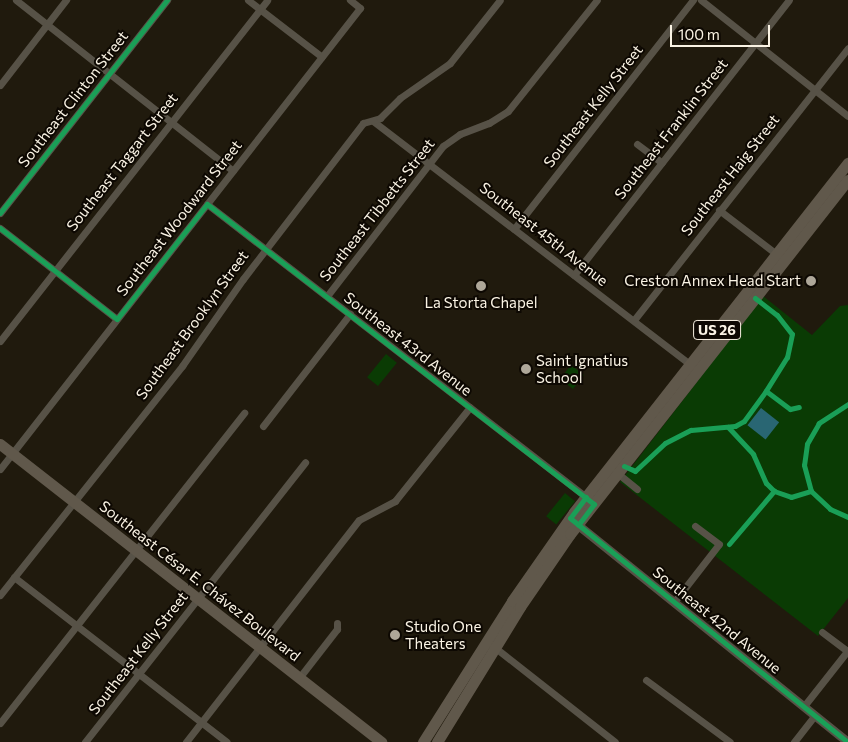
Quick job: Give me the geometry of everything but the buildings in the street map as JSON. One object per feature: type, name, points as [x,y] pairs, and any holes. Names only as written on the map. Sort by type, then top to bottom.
[{"type":"main road","name":"US 26","points":[[423,742],[574,521],[781,257],[848,163]]},
{"type":"main road","name":"US 26","points":[[781,257],[848,180]]},
{"type":"main road","name":"Southeast César E. Chávez Boulevard","points":[[0,444],[381,742]]},
{"type":"main road","name":"US 26","points":[[437,742],[491,644]]},
{"type":"street","points":[[16,0],[233,171]]},
{"type":"street","points":[[0,85],[66,0]]},
{"type":"street","name":"Southeast Clinton Street","points":[[0,213],[167,0]]},
{"type":"street","points":[[248,0],[322,57]]},
{"type":"street","name":"Southeast Taggart Street","points":[[0,341],[266,0]]},
{"type":"street","name":"Southeast Woodward Street","points":[[0,469],[360,8],[350,0]]},
{"type":"street","name":"Southeast Brooklyn Street","points":[[0,595],[182,366],[266,249],[363,124],[373,121],[450,63],[500,0]]},
{"type":"street","name":"Southeast Tibbetts Street","points":[[327,296],[429,163],[460,134],[490,123],[508,111],[597,0]]},
{"type":"street","name":"Southeast Kelly Street","points":[[514,228],[693,0]]},
{"type":"street","points":[[701,0],[848,116]]},
{"type":"street","name":"Southeast Franklin Street","points":[[574,275],[790,0]]},
{"type":"street","name":"Southeast Haig Street","points":[[634,320],[848,48]]},
{"type":"street","name":"Southeast 45th Avenue","points":[[373,121],[694,368]]},
{"type":"street","points":[[637,144],[662,163]]},
{"type":"street","name":"Southeast 43rd Avenue","points":[[207,204],[590,501]]},
{"type":"street","points":[[719,210],[781,257]]},
{"type":"street","points":[[0,228],[117,319]]},
{"type":"street","points":[[263,426],[350,314]]},
{"type":"street","points":[[186,742],[359,520],[395,501],[470,407]]},
{"type":"street","points":[[0,723],[244,413]]},
{"type":"street","name":"Southeast Kelly Street","points":[[86,742],[305,462]]},
{"type":"street","points":[[614,470],[638,489]]},
{"type":"street","name":"Southeast 42nd Avenue","points":[[574,521],[848,742]]},
{"type":"street","points":[[674,602],[719,544],[695,526]]},
{"type":"street","points":[[14,577],[227,742]]},
{"type":"street","points":[[299,678],[337,629],[337,623]]},
{"type":"street","points":[[804,706],[848,650],[822,632]]},
{"type":"street","points":[[491,644],[615,742]]},
{"type":"street","points":[[646,680],[730,742]]},
{"type":"street","points":[[794,742],[815,715]]},
{"type":"green space","points":[[763,296],[812,335],[840,306],[848,305],[848,598],[818,636],[620,482]]},
{"type":"green space","points":[[386,354],[397,363],[378,386],[367,377]]},
{"type":"green space","points":[[571,365],[584,375],[573,389],[564,382],[564,374]]},
{"type":"green space","points":[[565,493],[575,501],[556,524],[546,516]]},
{"type":"water","points":[[761,408],[779,422],[766,439],[747,425]]},
{"type":"cycle path","points":[[0,213],[167,0]]},
{"type":"cycle path","points":[[0,228],[117,319],[207,204],[594,504],[578,525]]},
{"type":"cycle path","points":[[755,298],[777,315],[792,334],[787,357],[766,391],[790,409],[799,407]]},
{"type":"cycle path","points":[[624,466],[635,471],[665,443],[691,430],[735,426],[744,421],[766,391]]},
{"type":"cycle path","points":[[848,404],[819,423],[807,444],[804,465],[811,491],[830,509],[848,517]]},
{"type":"cycle path","points":[[728,427],[753,454],[766,483],[774,491],[791,497],[811,491]]},
{"type":"cycle path","points":[[729,544],[774,491]]},
{"type":"cycle path","points":[[586,497],[570,518],[848,742]]},
{"type":"place","name":"Creston Annex Head Start","points":[[811,281]]},
{"type":"place","name":"La Storta Chapel","points":[[481,286]]},
{"type":"place","name":"Saint Ignatius School","points":[[526,369]]},
{"type":"place","name":"Studio One Theaters","points":[[395,635]]}]
